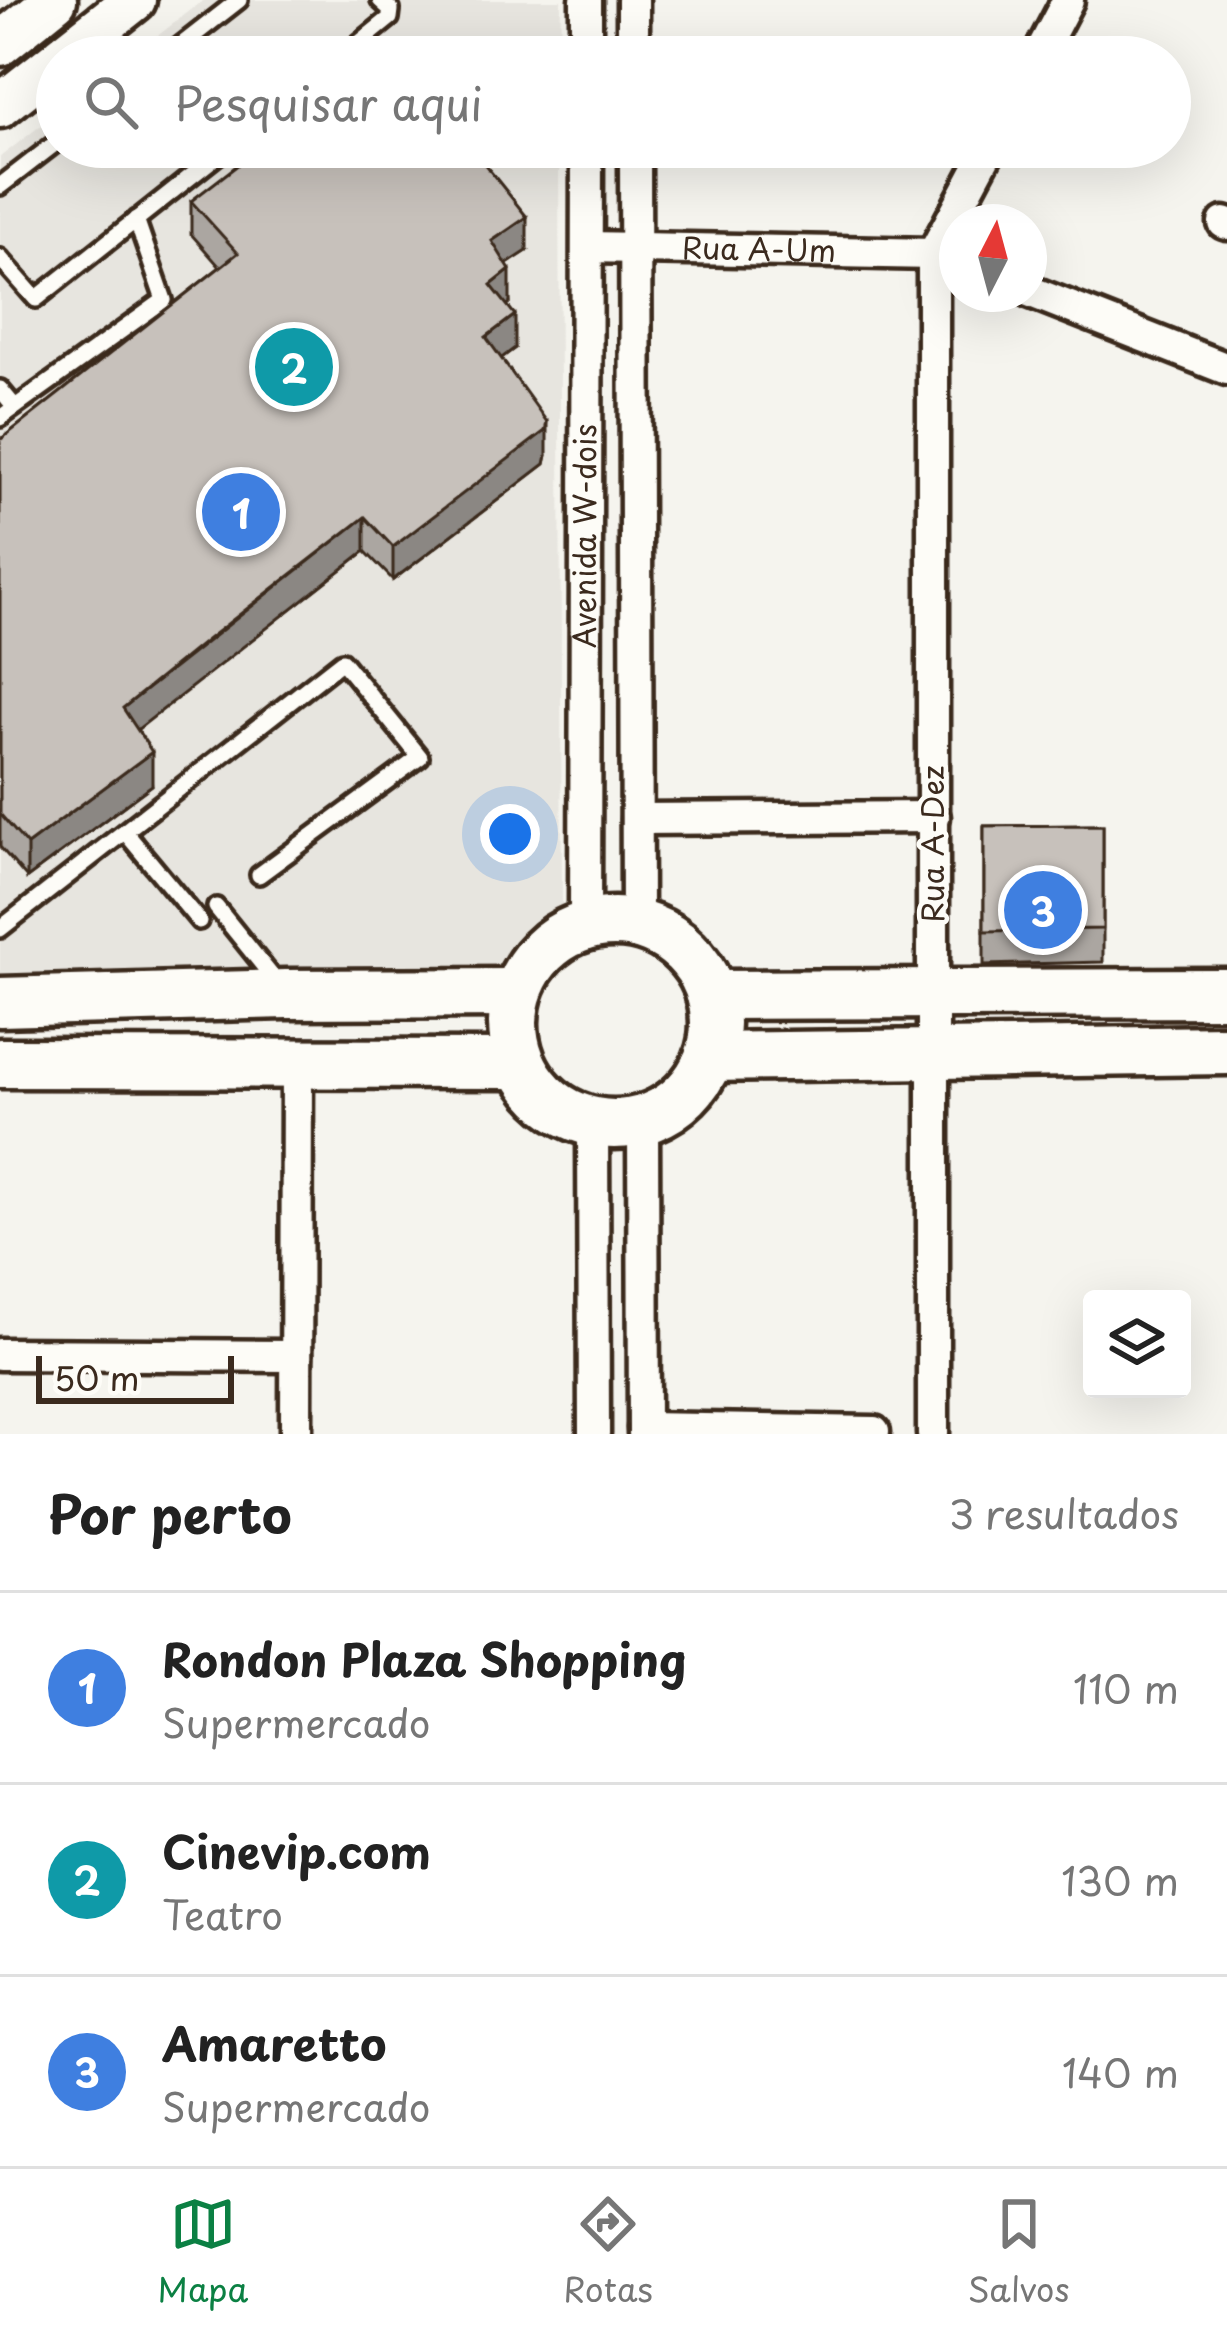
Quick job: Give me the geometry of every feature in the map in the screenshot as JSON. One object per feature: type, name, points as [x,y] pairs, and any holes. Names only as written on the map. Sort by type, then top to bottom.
[{"type":"main road","points":[[0,44],[55,0]]},
{"type":"main road","points":[[88,36],[134,0]]},
{"type":"main road","points":[[0,106],[36,77]]},
{"type":"main road","points":[[637,924],[662,934],[701,970],[716,1026],[710,1057],[694,1084],[672,1106],[619,1124],[593,1121],[563,1110],[538,1090],[521,1064],[512,1017],[517,993],[532,963],[555,940],[585,926],[637,924]]},
{"type":"main road","points":[[0,1002],[517,993]]},
{"type":"main road","points":[[711,995],[1227,993]]},
{"type":"main road","points":[[710,1057],[1227,1050]]},
{"type":"main road","points":[[0,1063],[521,1064]]},
{"type":"street","points":[[586,0],[586,36]]},
{"type":"street","points":[[632,0],[633,36]]},
{"type":"street","points":[[1049,36],[1069,0]]},
{"type":"street","name":"Avenida W-dois","points":[[585,926],[587,168]]},
{"type":"street","name":"Avenida W-dois","points":[[634,168],[637,924]]},
{"type":"street","points":[[967,204],[981,168]]},
{"type":"street","name":"Rua A-Um","points":[[588,247],[939,258]]},
{"type":"street","points":[[1047,298],[1227,369]]},
{"type":"street","name":"Rua A-Dez","points":[[933,1434],[934,817],[944,312]]},
{"type":"street","points":[[637,819],[934,817]]},
{"type":"street","points":[[296,1434],[297,1061]]},
{"type":"street","points":[[643,1119],[644,1431],[874,1432]]},
{"type":"street","points":[[593,1121],[594,1434]]},
{"type":"street","points":[[0,1354],[296,1356]]},
{"type":"lane","points":[[193,36],[239,0]]},
{"type":"lane","points":[[368,36],[391,18],[391,10],[380,0]]},
{"type":"lane","points":[[0,186],[36,158]]},
{"type":"lane","points":[[0,258],[36,299],[201,168]]},
{"type":"lane","points":[[0,418],[164,300],[136,219]]},
{"type":"lane","points":[[0,389],[15,407]]},
{"type":"lane","points":[[0,929],[342,661],[420,757],[259,875]]},
{"type":"lane","points":[[125,832],[199,921]]},
{"type":"lane","points":[[216,907],[286,994]]},
{"type":"shaded area","points":[[204,0],[561,0],[560,36],[157,36]]},
{"type":"shaded area","points":[[36,129],[36,168],[559,168],[562,924],[541,934],[507,974],[0,977],[0,157]]},
{"type":"building","points":[[234,168],[488,168],[527,217],[492,241],[510,270],[491,285],[515,315],[486,337],[547,422],[545,431],[393,547],[365,517],[208,639],[123,708],[152,752],[27,845],[0,814],[0,440],[238,253],[191,201]]},
{"type":"building","points":[[1103,825],[1103,929],[984,931],[984,826]]},
{"type":"place","name":"Cinevip.com","points":[[294,367]]},
{"type":"place","name":"Rondon Plaza Shopping","points":[[241,512]]},
{"type":"place","name":"Amaretto","points":[[1043,910]]}]
